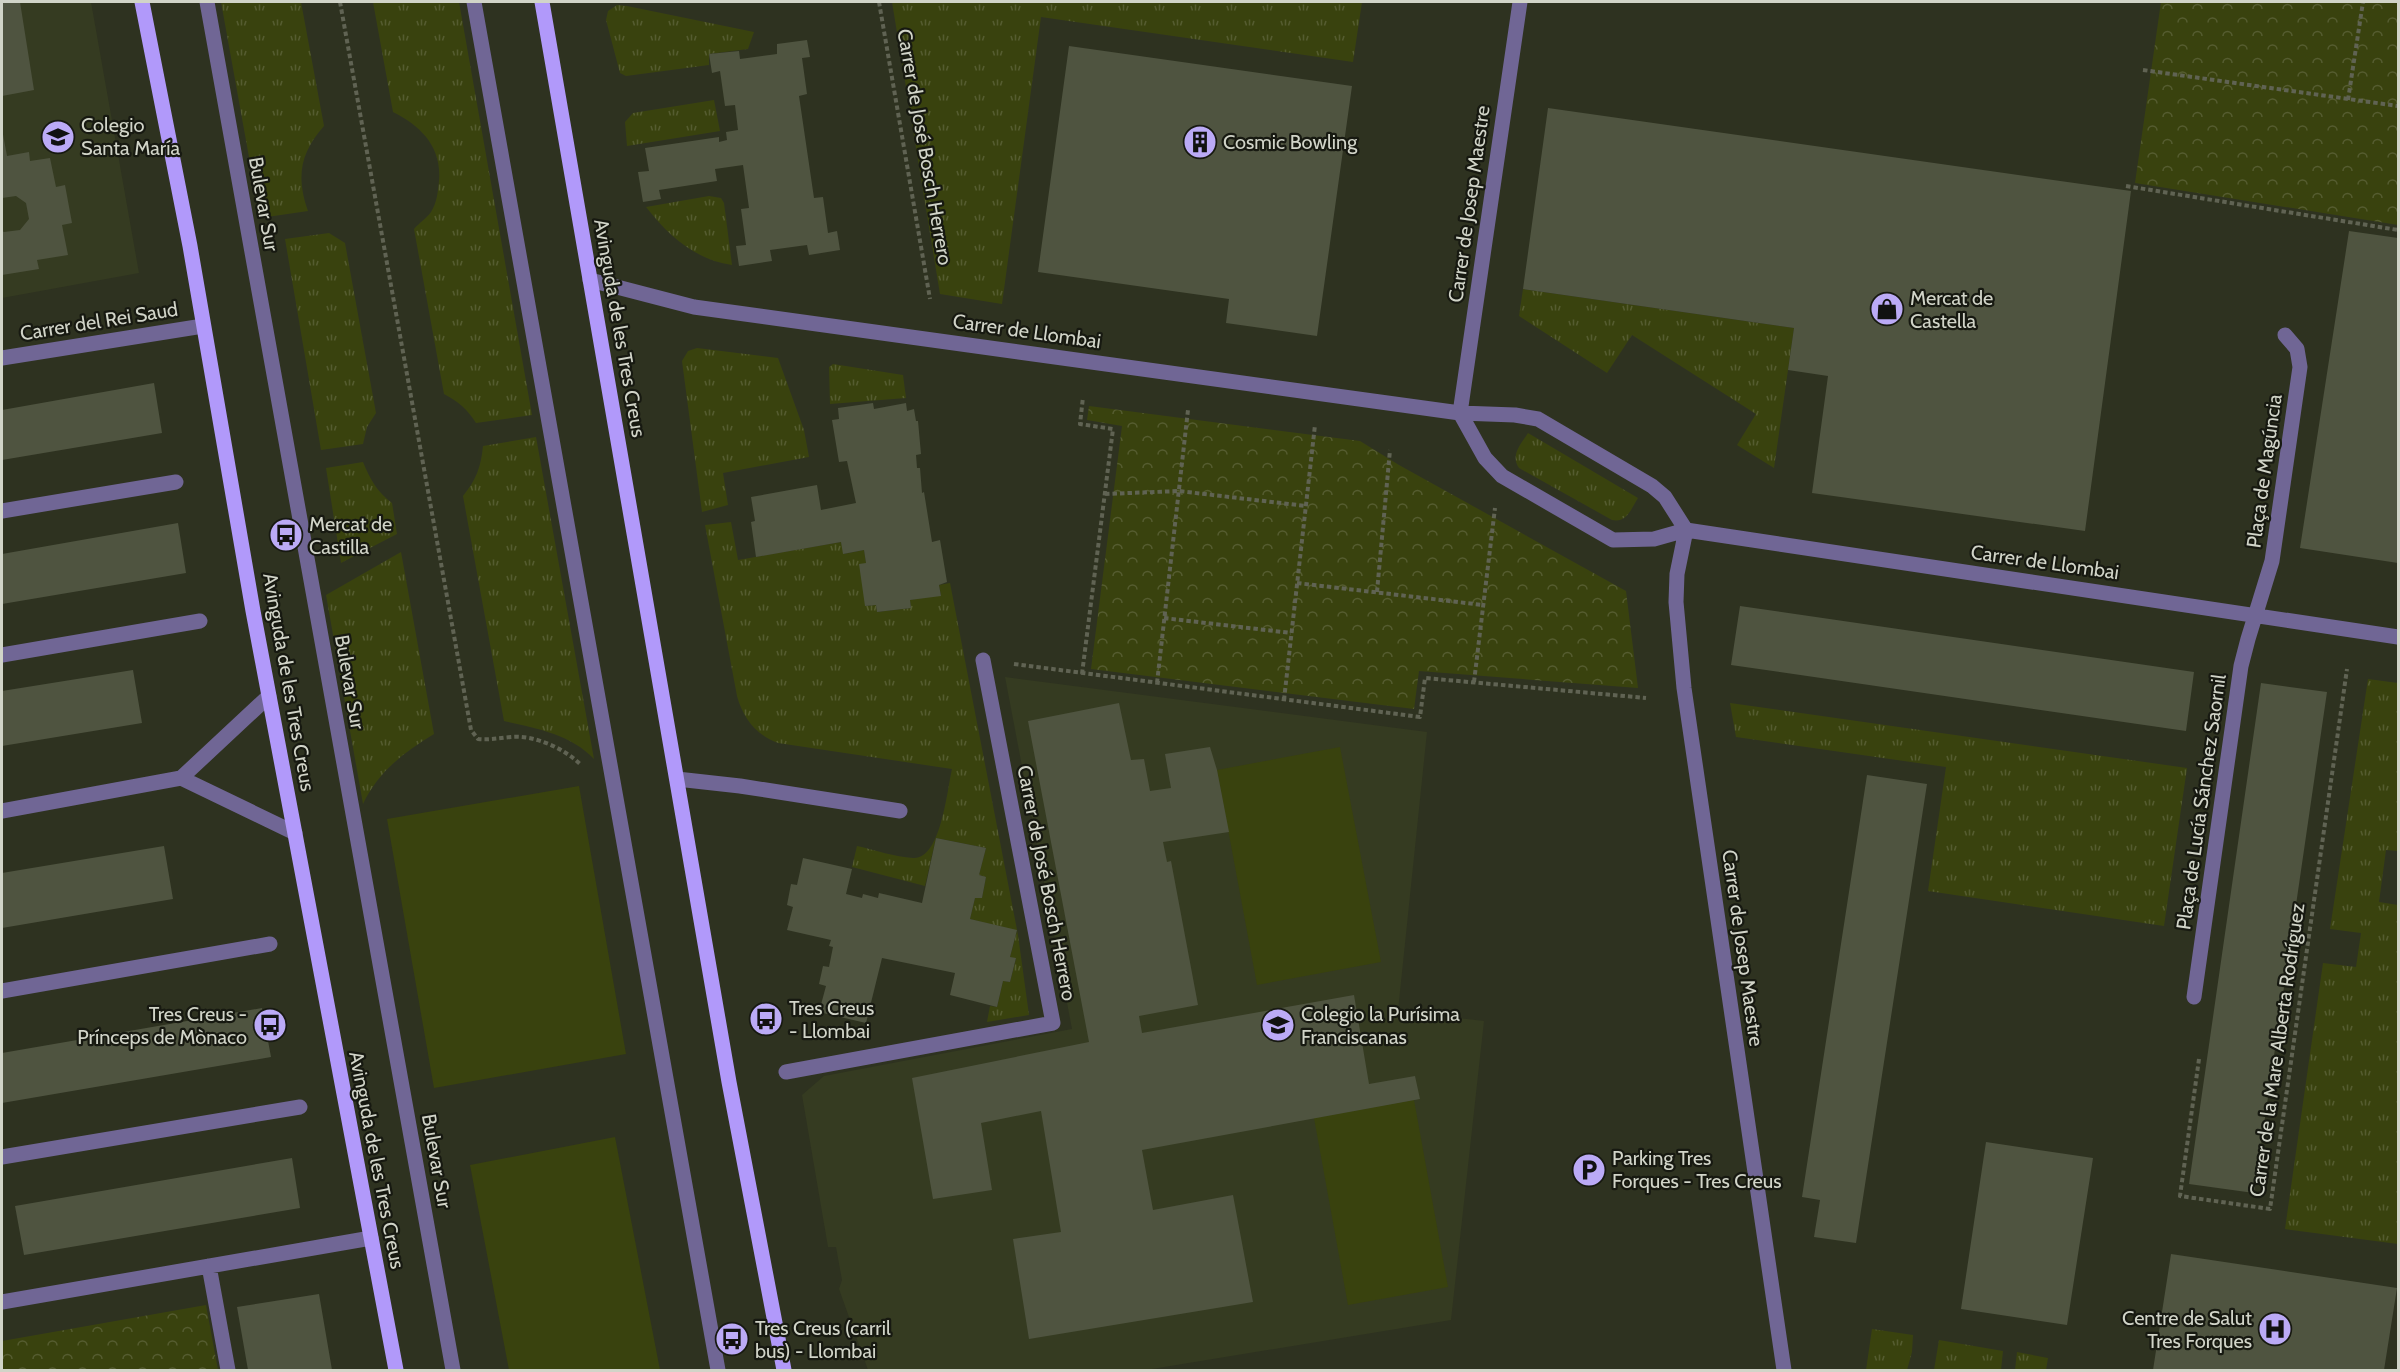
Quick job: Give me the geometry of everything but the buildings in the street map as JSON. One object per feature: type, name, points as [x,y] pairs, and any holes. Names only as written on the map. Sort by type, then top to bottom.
[{"type":"main road","name":"Avinguda de les Tres Creus","points":[[142,2],[190,246],[269,696],[396,1371]]},
{"type":"main road","name":"Avinguda de les Tres Creus","points":[[542,2],[729,1082],[784,1371]]},
{"type":"street","name":"Bulevar Sur","points":[[207,2],[453,1371]]},
{"type":"street","points":[[474,2],[718,1371]]},
{"type":"street","name":"Carrer de Josep Maestre","points":[[1460,413],[1520,2]]},
{"type":"street","name":"Carrer de Llombai","points":[[591,280],[693,307],[1460,413],[1515,415],[1538,419],[1652,486],[1665,497],[1686,530]]},
{"type":"street","name":"Carrer del Rei Saud","points":[[2,358],[203,326]]},
{"type":"street","name":"Plaça de Magúncia","points":[[2257,616],[2272,561],[2300,367],[2297,349],[2284,335]]},
{"type":"street","name":"Carrer de Llombai","points":[[1460,413],[1485,458],[1502,476],[1613,540],[1654,539],[1686,530],[2398,637]]},
{"type":"street","points":[[2,511],[176,482]]},
{"type":"street","name":"Carrer de Josep Maestre","points":[[1686,530],[1677,574],[1676,602],[1684,688],[1784,1371]]},
{"type":"street","name":"Plaça de Lucía Sánchez Saornil","points":[[2194,997],[2241,666],[2257,616]]},
{"type":"street","points":[[2,655],[200,621]]},
{"type":"street","name":"Carrer de José Bosch Herrero","points":[[786,1072],[1053,1023],[983,660]]},
{"type":"street","points":[[2,811],[181,778],[269,696]]},
{"type":"street","points":[[181,778],[295,833]]},
{"type":"street","points":[[677,779],[900,810]]},
{"type":"street","points":[[2,991],[270,944]]},
{"type":"street","points":[[2,1157],[300,1107]]},
{"type":"street","points":[[2,1299],[370,1238]]},
{"type":"street","points":[[209,1266],[228,1371]]},
{"type":"path","points":[[340,2],[471,730],[478,739],[490,740],[520,736],[535,739],[569,754],[585,770]]},
{"type":"path","name":"Carrer de José Bosch Herrero","points":[[879,2],[930,299]]},
{"type":"path","points":[[2348,100],[2363,2]]},
{"type":"path","points":[[2143,70],[2398,106]]},
{"type":"path","points":[[2126,186],[2398,230]]},
{"type":"path","points":[[1082,674],[1113,429],[1080,424],[1083,397]]},
{"type":"path","points":[[1157,683],[1188,410]]},
{"type":"path","points":[[1284,700],[1315,425]]},
{"type":"path","points":[[1377,592],[1390,450]]},
{"type":"path","points":[[1105,494],[1179,491],[1306,506]]},
{"type":"path","points":[[1474,682],[1495,508]]},
{"type":"path","points":[[1297,583],[1483,605]]},
{"type":"path","points":[[1164,618],[1291,633]]},
{"type":"path","points":[[983,660],[1420,717],[1425,678],[1646,698]]},
{"type":"path","name":"Carrer de la Mare Alberta Rodríguez","points":[[2199,1059],[2180,1196],[2270,1209],[2347,669]]},
{"type":"shaded area","name":"Colegio Santa María","points":[[2,2],[91,2],[139,273],[2,298]]},
{"type":"shaded area","name":"Colegio la Purísima Franciscanas","points":[[1005,677],[1427,732],[1398,1011],[1484,1021],[1451,1320],[1146,1370],[868,1370],[839,1289],[842,1280],[836,1247],[828,1247],[802,1095],[824,1076],[1072,1029]]},
{"type":"green space","points":[[221,2],[301,2],[324,126],[310,146],[302,166],[302,187],[308,211],[260,218]]},
{"type":"green space","points":[[373,2],[459,2],[532,415],[476,423],[462,406],[444,394],[414,229],[435,205],[439,169],[437,158],[428,139],[412,124],[393,112]]},
{"type":"green space","points":[[892,2],[1362,2],[1353,62],[1041,17],[1002,304],[940,294]]},
{"type":"green space","points":[[2161,2],[2398,2],[2398,225],[2135,183]]},
{"type":"green space","points":[[617,5],[754,32],[748,49],[709,54],[709,65],[626,76],[620,73],[606,20],[608,11]]},
{"type":"green space","points":[[714,100],[720,131],[627,146],[625,122],[633,113]]},
{"type":"green space","points":[[709,196],[721,198],[724,203],[732,265],[706,258],[683,245],[646,207]]},
{"type":"green space","points":[[329,233],[345,243],[376,413],[367,427],[363,444],[321,450],[285,239]]},
{"type":"green space","points":[[1523,289],[1794,328],[1774,468],[1737,445],[1756,414],[1632,335],[1607,373],[1519,316]]},
{"type":"green space","points":[[697,348],[778,358],[804,430],[809,457],[723,473],[728,505],[702,512],[682,361],[688,351]]},
{"type":"green space","points":[[833,364],[903,375],[906,398],[830,404],[829,367]]},
{"type":"green space","points":[[1089,406],[1360,441],[1626,591],[1638,688],[1419,671],[1414,709],[1091,669],[1122,426],[1087,420]]},
{"type":"green space","points":[[1528,433],[1638,498],[1628,514],[1621,519],[1612,520],[1519,468],[1516,454]]},
{"type":"green space","points":[[536,437],[594,759],[585,750],[564,738],[504,721],[463,496],[477,473],[483,446]]},
{"type":"green space","points":[[363,462],[374,485],[392,503],[397,534],[341,563],[326,468]]},
{"type":"green space","points":[[731,522],[738,560],[841,542],[844,554],[864,550],[865,606],[876,605],[877,612],[911,608],[910,600],[941,595],[939,585],[950,583],[1018,935],[1029,1015],[987,1022],[990,1006],[997,1007],[1003,981],[1010,982],[1016,959],[1010,957],[1017,931],[970,919],[975,898],[982,898],[986,877],[979,875],[986,848],[936,838],[925,886],[852,867],[857,846],[892,855],[913,858],[923,856],[930,848],[941,822],[952,769],[778,743],[757,730],[743,712],[737,696],[705,525]]},
{"type":"green space","points":[[401,552],[434,734],[393,764],[376,782],[363,804],[326,595]]},
{"type":"green space","points":[[2368,679],[2398,683],[2398,851],[2386,850],[2379,902],[2398,905],[2398,1244],[2285,1229],[2323,963],[2356,967],[2361,933],[2330,929]]},
{"type":"green space","points":[[1730,703],[2187,768],[2164,926],[1928,891],[1946,767],[1736,737]]},
{"type":"green space","points":[[1340,747],[1381,962],[1257,985],[1217,770]]},
{"type":"green space","points":[[579,786],[626,1054],[434,1088],[387,819]]},
{"type":"green space","points":[[1414,1100],[1448,1287],[1348,1305],[1314,1118]]},
{"type":"green space","points":[[615,1137],[660,1370],[509,1370],[470,1165]]},
{"type":"green space","points":[[206,1305],[218,1370],[2,1370],[2,1341]]},
{"type":"green space","points":[[1872,1329],[1913,1335],[1912,1352],[1907,1370],[1866,1370]]},
{"type":"green space","points":[[1939,1340],[2003,1351],[2001,1370],[1934,1370]]},
{"type":"green space","points":[[2017,1352],[2048,1358],[2046,1370],[2015,1370]]},
{"type":"place","name":"Colegio Santa María","points":[[58,137]]},
{"type":"place","name":"Cosmic Bowling","points":[[1200,142]]},
{"type":"place","name":"Mercat de Castella","points":[[1887,309]]},
{"type":"place","name":"Mercat de Castilla","points":[[286,535]]},
{"type":"place","name":"Tres Creus - Llombai","points":[[766,1019]]},
{"type":"place","name":"Tres Creus - Prínceps de Mònaco","points":[[270,1025]]},
{"type":"place","name":"Colegio la Purísima Franciscanas","points":[[1278,1025]]},
{"type":"place","name":"Parking Tres Forques - Tres Creus","points":[[1589,1170]]},
{"type":"place","name":"Centre de Salut Tres Forques","points":[[2275,1329]]},
{"type":"place","name":"Tres Creus (carril bus) - Llombai","points":[[732,1339]]}]
